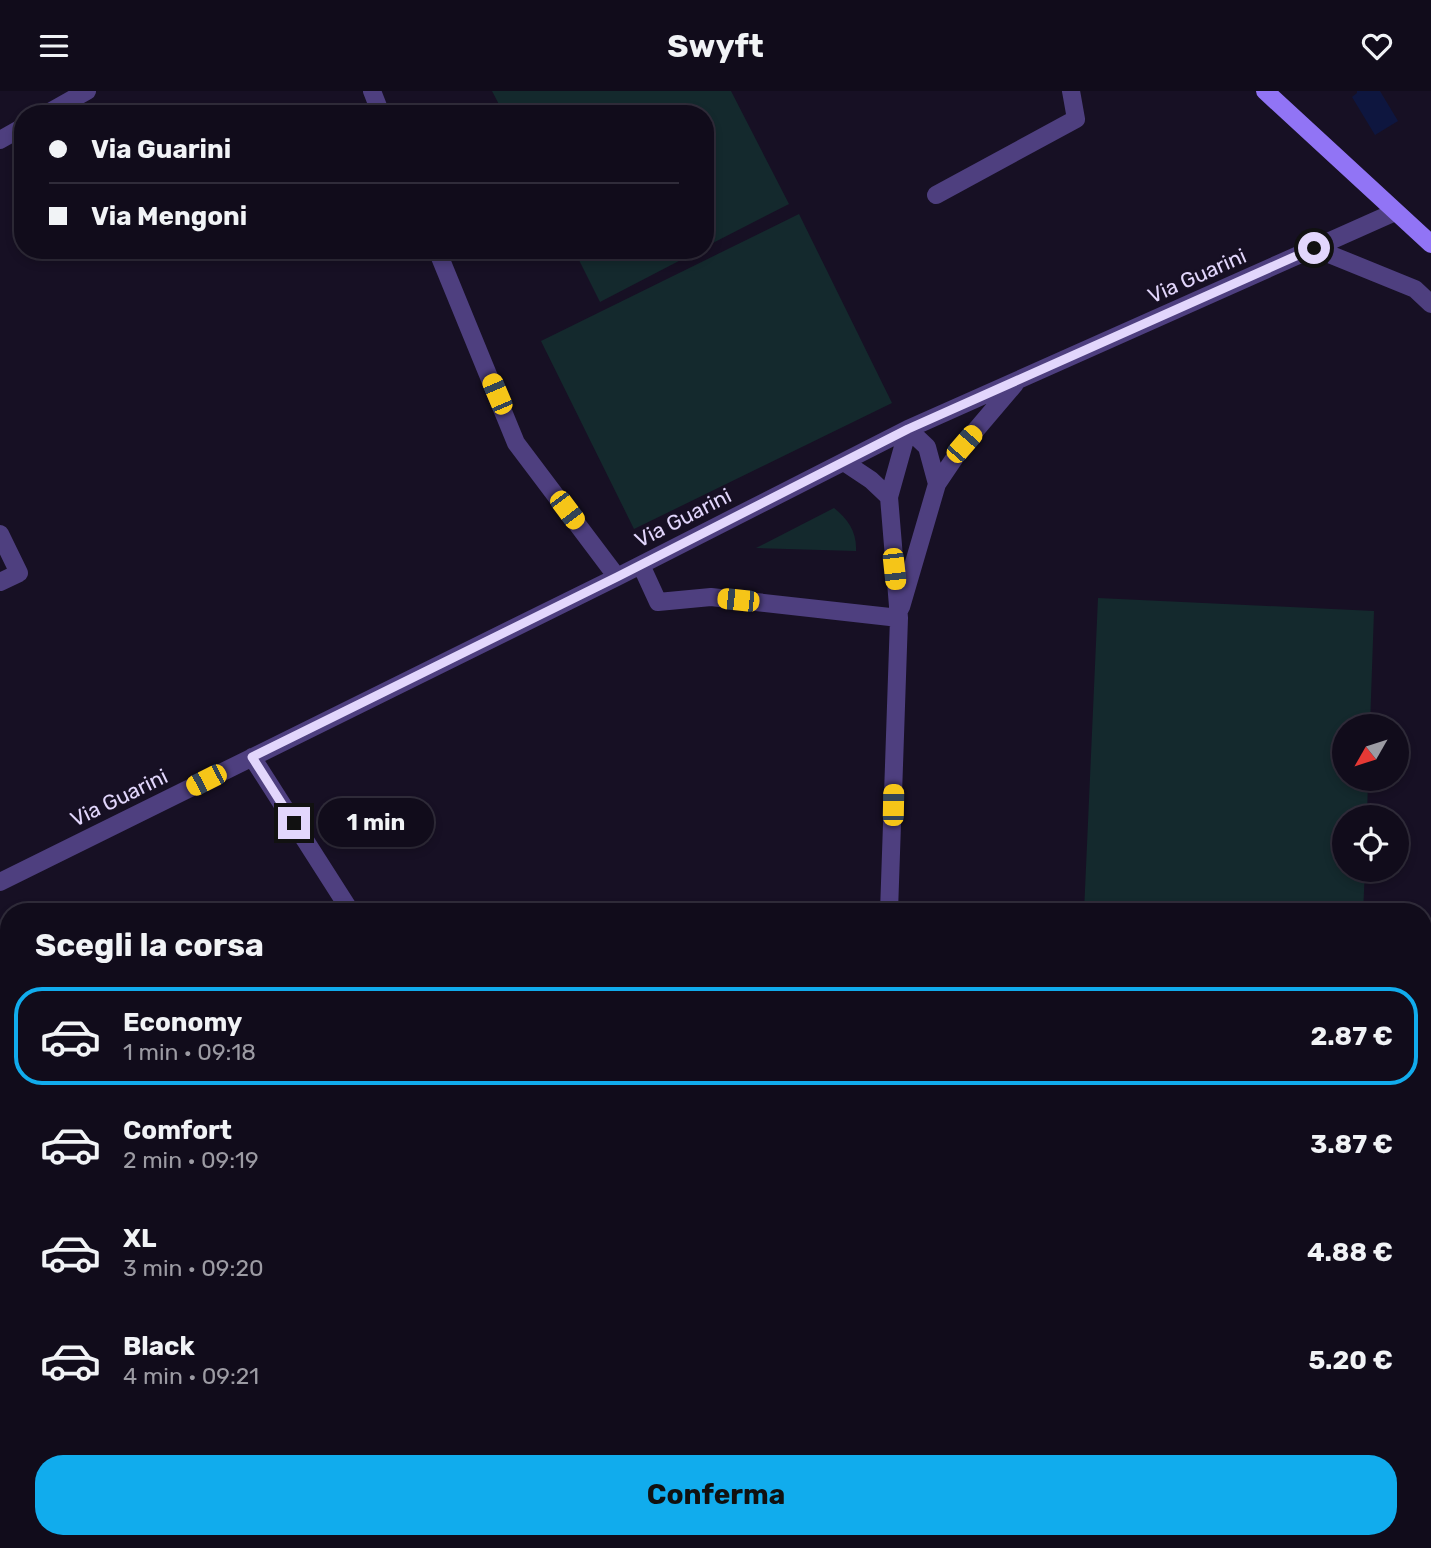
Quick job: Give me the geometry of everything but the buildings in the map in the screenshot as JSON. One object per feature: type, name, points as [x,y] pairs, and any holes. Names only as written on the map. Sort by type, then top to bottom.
[{"type":"street","points":[[62,105],[87,91]]},
{"type":"street","points":[[936,195],[1076,119],[1071,91]]},
{"type":"street","points":[[1265,91],[1395,212],[1428,236]]},
{"type":"street","name":"Via Guarini","points":[[0,882],[617,577],[908,429],[1395,212]]},
{"type":"street","points":[[1314,248],[1415,289],[1431,304]]},
{"type":"street","points":[[441,259],[516,443],[617,577]]},
{"type":"street","points":[[898,618],[937,484],[964,444],[1018,381]]},
{"type":"street","points":[[889,903],[898,618],[889,497],[908,429],[926,447],[937,484]]},
{"type":"street","points":[[844,462],[871,480],[889,497]]},
{"type":"street","points":[[0,534],[19,573],[0,582]]},
{"type":"street","points":[[641,565],[658,602],[711,597],[898,618]]},
{"type":"street","points":[[252,757],[345,903]]},
{"type":"green space","points":[[492,91],[731,91],[789,204],[714,242],[714,105],[499,105]]},
{"type":"green space","points":[[799,214],[892,403],[634,529],[541,341],[708,259],[714,259],[714,256]]},
{"type":"green space","points":[[578,259],[683,259],[600,302]]},
{"type":"green space","points":[[834,508],[851,527],[856,551],[756,548]]},
{"type":"green space","points":[[1098,598],[1374,611],[1370,714],[1332,714],[1332,791],[1368,791],[1367,805],[1332,805],[1332,882],[1364,882],[1363,903],[1084,903]]},
{"type":"shaded area","points":[[1357,91],[1380,91],[1398,121],[1375,135],[1352,97]]},
{"type":"route","points":[[294,823],[252,757],[617,577],[908,429],[1314,248]]}]
